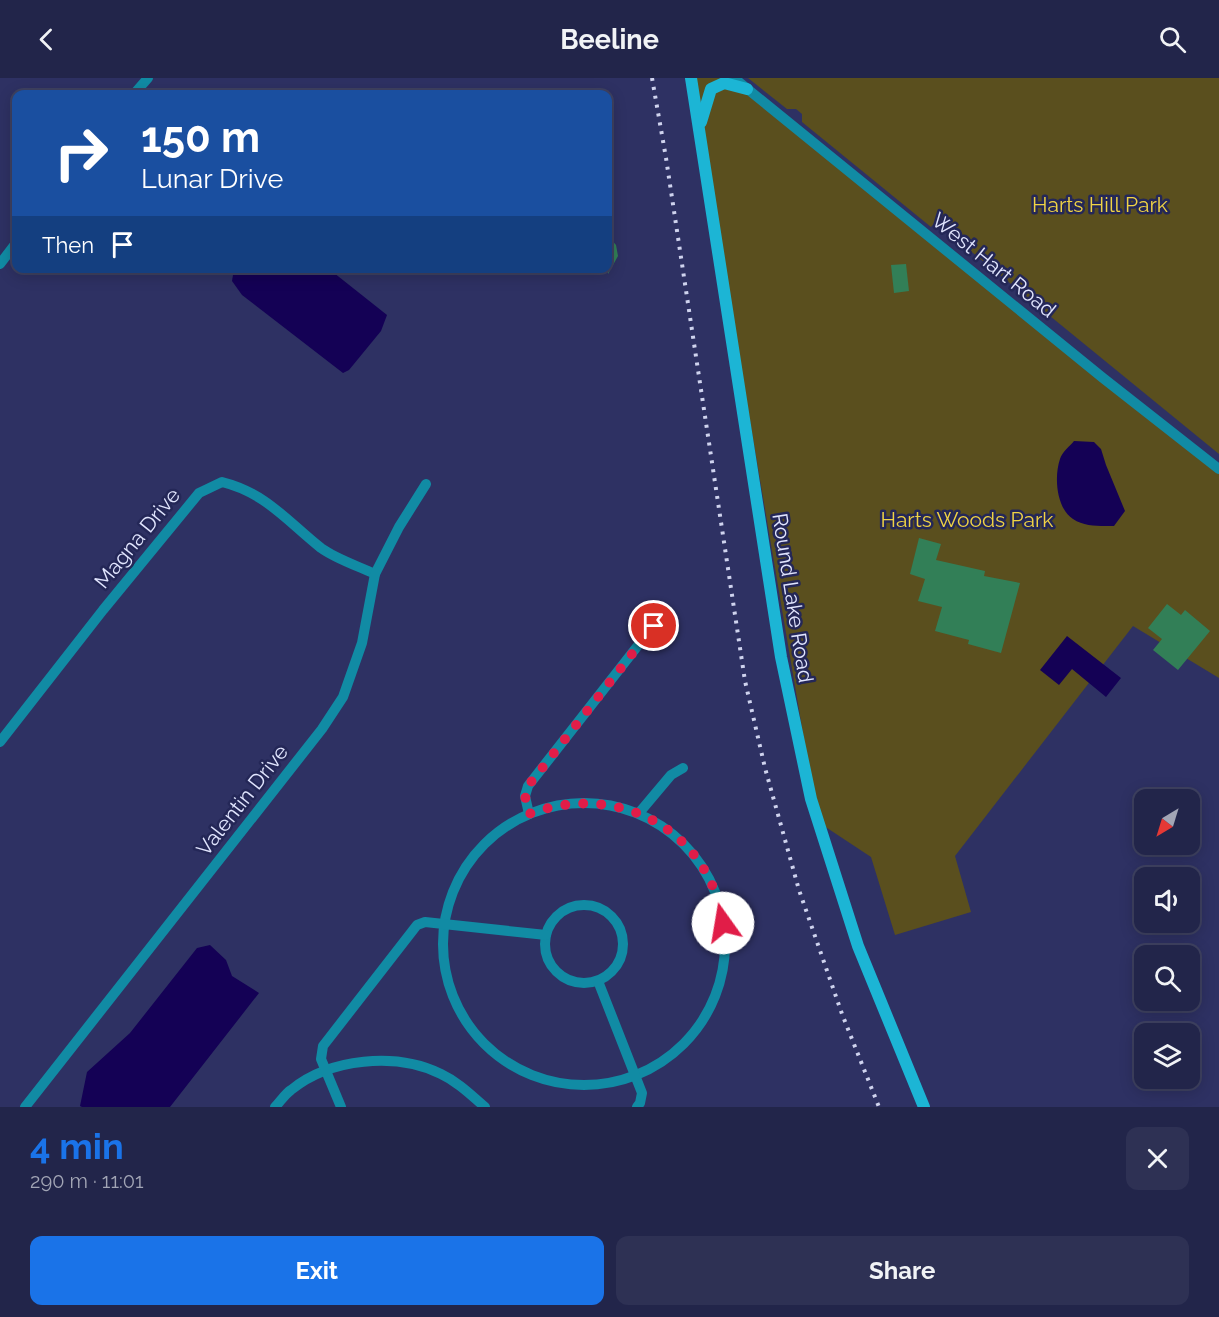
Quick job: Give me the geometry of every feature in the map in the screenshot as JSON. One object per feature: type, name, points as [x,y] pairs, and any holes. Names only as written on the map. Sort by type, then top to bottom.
[{"type":"main road","name":"Round Lake Road","points":[[691,78],[781,657],[811,800],[858,946],[924,1107]]},
{"type":"main road","points":[[699,129],[711,89],[724,83],[747,89]]},
{"type":"street","points":[[138,90],[148,78]]},
{"type":"street","name":"West Hart Road","points":[[734,78],[1103,378],[1219,469]]},
{"type":"street","points":[[0,264],[12,248]]},
{"type":"street","name":"Magna Drive","points":[[0,742],[98,616],[199,493],[222,482],[255,494],[323,549],[375,574]]},
{"type":"street","name":"Valentin Drive","points":[[26,1107],[322,729],[343,697],[362,643],[375,574],[399,527],[426,484]]},
{"type":"street","points":[[529,814],[525,796],[528,786],[654,626]]},
{"type":"street","points":[[639,813],[671,775],[683,768]]},
{"type":"street","points":[[577,802],[610,805],[639,813],[664,827],[689,849],[705,871],[716,893],[723,923],[723,963],[716,996],[700,1025],[681,1048],[656,1067],[636,1078],[598,1086],[571,1086],[543,1080],[518,1069],[492,1050],[469,1028],[454,1004],[444,976],[442,943],[449,900],[465,867],[489,839],[518,818],[548,807],[577,802]]},
{"type":"street","points":[[585,905],[598,907],[610,914],[621,931],[623,951],[618,964],[598,981],[574,982],[563,977],[548,959],[545,947],[546,935],[551,923],[560,913],[572,907],[585,905]]},
{"type":"street","points":[[341,1107],[321,1059],[323,1046],[417,925],[425,922],[546,935]]},
{"type":"street","points":[[598,981],[642,1093],[637,1107]]},
{"type":"street","points":[[275,1107],[291,1090],[326,1072],[350,1063],[380,1059],[414,1065],[440,1073],[463,1087],[485,1107]]},
{"type":"green space","name":"Harts Woods Park","points":[[692,78],[735,78],[1219,471],[1219,678],[1133,626],[955,856],[971,912],[895,935],[871,857],[818,822]]},
{"type":"green space","name":"Harts Hill Park","points":[[748,78],[1219,78],[1219,454],[935,222],[931,227],[802,122],[802,114],[796,109],[787,109]]},
{"type":"shaded area","points":[[234,273],[334,273],[387,315],[381,331],[349,370],[343,373],[242,295],[232,281]]},
{"type":"shaded area","points":[[1074,441],[1094,442],[1101,449],[1125,511],[1114,526],[1093,526],[1082,523],[1067,514],[1063,507],[1057,483],[1058,466],[1062,454]]},
{"type":"shaded area","points":[[1067,636],[1121,678],[1106,697],[1072,669],[1059,685],[1040,670]]},
{"type":"shaded area","points":[[210,945],[226,960],[232,976],[259,993],[170,1107],[80,1106],[87,1072],[130,1033],[197,948]]},
{"type":"building","points":[[612,240],[616,245],[618,256],[612,267]]},
{"type":"building","points":[[906,264],[909,291],[894,293],[891,265]]},
{"type":"building","points":[[919,538],[941,544],[936,560],[985,571],[984,576],[1020,583],[1001,653],[968,644],[969,640],[935,631],[942,607],[918,601],[925,579],[910,574]]},
{"type":"building","points":[[1167,604],[1181,615],[1185,610],[1210,631],[1178,670],[1153,650],[1162,639],[1148,628]]},
{"type":"railway","points":[[652,78],[745,681],[765,768],[799,890],[842,1014],[879,1107]]},
{"type":"route","points":[[654,626],[528,786],[525,796],[529,814],[548,807],[577,802],[610,805],[639,813],[664,827],[689,849],[705,871],[716,893],[723,923]]}]
